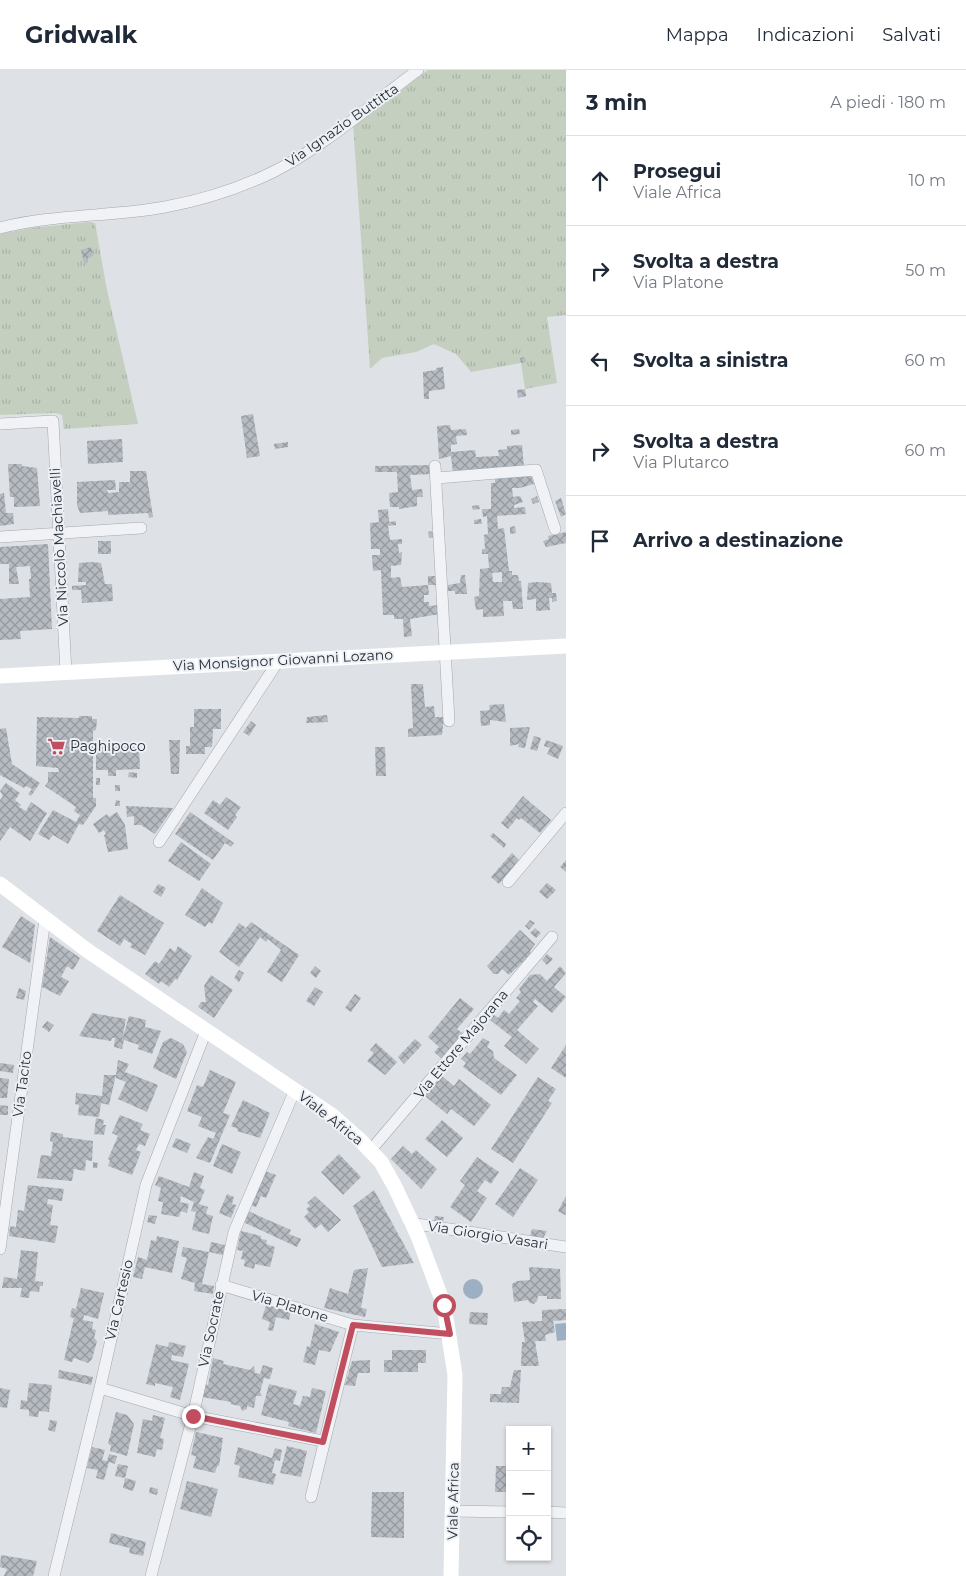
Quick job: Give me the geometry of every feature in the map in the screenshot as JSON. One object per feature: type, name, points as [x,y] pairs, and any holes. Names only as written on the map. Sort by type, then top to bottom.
[{"type":"main road","name":"Via Monsignor Giovanni Lozano","points":[[0,676],[566,646]]},
{"type":"main road","name":"Viale Africa","points":[[0,884],[88,951],[333,1116],[381,1162],[418,1236],[444,1305],[450,1334],[455,1375],[451,1576]]},
{"type":"street","name":"Via Ignazio Buttitta","points":[[0,228],[16,224],[118,215],[165,207],[208,198],[240,186],[294,160],[418,70]]},
{"type":"street","name":"Via Niccolò Machiavelli","points":[[0,424],[52,421],[66,673]]},
{"type":"street","points":[[435,466],[449,721]]},
{"type":"street","points":[[437,478],[536,470],[555,529]]},
{"type":"street","points":[[0,537],[141,528]]},
{"type":"street","points":[[158,842],[279,660]]},
{"type":"street","points":[[508,882],[566,813]]},
{"type":"street","name":"Via Tacito","points":[[0,1248],[45,919]]},
{"type":"street","name":"Via Ettore Majorana","points":[[370,1151],[552,937]]},
{"type":"street","name":"Via Cartesio","points":[[54,1576],[100,1388],[146,1185],[206,1031]]},
{"type":"street","name":"Via Socrate","points":[[151,1576],[193,1416],[234,1232],[296,1090]]},
{"type":"street","name":"Via Giorgio Vasari","points":[[410,1223],[566,1248]]},
{"type":"street","name":"Via Platone","points":[[221,1285],[353,1325],[450,1334]]},
{"type":"street","points":[[311,1497],[353,1325]]},
{"type":"street","points":[[100,1388],[193,1416],[323,1442]]},
{"type":"street","points":[[452,1511],[506,1512]]},
{"type":"street","points":[[551,1512],[566,1513]]},
{"type":"green space","points":[[428,70],[566,70],[566,315],[547,317],[557,383],[525,389],[521,363],[471,372],[456,354],[434,344],[416,352],[382,358],[370,369],[353,123]]},
{"type":"green space","points":[[88,222],[95,223],[107,290],[138,424],[64,429],[62,415],[55,413],[0,415],[0,234],[31,228]]},
{"type":"water","points":[[473,1279],[480,1282],[483,1289],[480,1296],[473,1299],[466,1296],[463,1289],[466,1282]]},
{"type":"water","points":[[566,1323],[566,1340],[557,1341],[555,1324]]},
{"type":"building","points":[[91,247],[93,256],[88,258],[88,262],[84,263],[81,250]]},
{"type":"building","points":[[525,357],[526,362],[521,363],[520,358]]},
{"type":"building","points":[[443,367],[445,389],[429,391],[429,399],[424,399],[423,372]]},
{"type":"building","points":[[525,389],[526,396],[518,398],[517,390]]},
{"type":"building","points":[[253,414],[260,456],[247,458],[241,416]]},
{"type":"building","points":[[450,425],[451,430],[466,429],[467,435],[456,436],[457,444],[451,445],[451,452],[475,450],[476,457],[499,456],[498,450],[507,449],[507,446],[522,445],[524,467],[453,473],[451,456],[439,459],[437,426]]},
{"type":"building","points":[[519,429],[520,434],[511,435],[511,430]]},
{"type":"building","points":[[122,439],[123,462],[88,464],[87,441]]},
{"type":"building","points":[[288,442],[288,447],[275,449],[274,444]]},
{"type":"building","points":[[8,464],[22,464],[22,466],[37,468],[40,506],[14,507],[14,497],[10,497]]},
{"type":"building","points":[[431,465],[431,474],[410,475],[412,490],[422,489],[423,497],[417,497],[417,506],[399,509],[399,507],[390,507],[389,493],[398,492],[397,472],[375,472],[375,466]]},
{"type":"building","points":[[130,471],[146,471],[153,517],[149,518],[148,513],[108,515],[108,511],[80,513],[77,505],[77,482],[115,480],[116,490],[107,490],[108,493],[119,492],[119,482],[130,482]]},
{"type":"building","points":[[531,476],[534,484],[512,488],[513,497],[520,496],[523,502],[514,505],[514,508],[525,507],[526,514],[497,516],[498,529],[504,528],[509,571],[512,571],[512,575],[518,575],[519,581],[521,581],[523,609],[513,609],[512,601],[503,601],[504,616],[483,617],[483,609],[476,610],[474,597],[479,596],[480,569],[489,568],[488,554],[482,554],[482,549],[485,549],[484,535],[488,534],[487,516],[483,517],[482,509],[491,509],[491,483],[495,483],[495,478]],"holes":[[[502,572],[502,582],[493,582],[492,573]]]},
{"type":"building","points":[[4,493],[6,513],[13,513],[14,524],[0,526],[0,494]]},
{"type":"building","points":[[537,496],[539,502],[533,504],[531,499]]},
{"type":"building","points":[[561,498],[566,514],[561,517],[555,501]]},
{"type":"building","points":[[479,505],[480,509],[473,510],[472,506]]},
{"type":"building","points":[[388,509],[389,522],[396,521],[396,525],[388,526],[390,540],[402,539],[402,544],[398,544],[399,553],[402,552],[401,565],[391,566],[391,578],[400,577],[402,587],[428,585],[429,595],[424,595],[424,602],[429,602],[429,606],[440,605],[440,614],[410,619],[412,636],[404,637],[403,619],[394,619],[394,615],[383,615],[381,570],[373,571],[372,555],[380,555],[380,549],[371,549],[370,523],[379,522],[378,510]]},
{"type":"building","points":[[481,519],[482,524],[474,524],[474,520]]},
{"type":"building","points":[[515,526],[516,533],[510,534],[510,527]]},
{"type":"building","points":[[431,531],[436,537],[429,538],[428,532]]},
{"type":"building","points":[[566,532],[566,543],[546,547],[543,541],[549,539],[548,536]]},
{"type":"building","points":[[98,541],[111,541],[111,554],[98,554]]},
{"type":"building","points":[[48,544],[52,629],[20,631],[21,639],[0,640],[0,599],[30,597],[29,579],[31,579],[30,566],[16,567],[19,584],[9,584],[9,564],[0,564],[0,547]]},
{"type":"building","points":[[79,563],[101,563],[105,584],[112,584],[113,601],[82,603],[81,590],[72,590],[72,586],[86,585],[86,582],[78,582]]},
{"type":"building","points":[[461,575],[465,575],[467,594],[455,594],[455,591],[448,591],[448,585],[460,583]]},
{"type":"building","points":[[428,576],[438,576],[438,585],[428,585]]},
{"type":"building","points":[[528,583],[551,583],[552,593],[556,593],[557,601],[552,602],[552,598],[549,598],[550,610],[536,611],[536,599],[527,600]]},
{"type":"building","points":[[411,684],[423,684],[425,707],[434,706],[435,717],[444,717],[442,735],[408,737],[408,729],[413,728]]},
{"type":"building","points":[[504,704],[506,722],[490,720],[490,725],[481,726],[480,711],[490,710],[489,705]]},
{"type":"building","points":[[194,709],[221,709],[221,729],[213,729],[212,747],[205,747],[205,754],[186,754],[186,746],[190,746],[190,727],[194,727]]},
{"type":"building","points":[[327,715],[328,722],[306,723],[307,717]]},
{"type":"building","points":[[79,716],[92,716],[92,719],[97,719],[96,730],[93,731],[93,798],[96,798],[96,806],[83,825],[79,824],[68,844],[53,835],[49,840],[38,834],[53,810],[76,822],[80,815],[74,811],[76,807],[45,786],[48,782],[48,772],[59,772],[58,768],[36,766],[37,717],[79,718]]},
{"type":"building","points":[[251,721],[256,725],[249,736],[243,732]]},
{"type":"building","points":[[530,727],[525,748],[518,747],[519,744],[510,746],[510,728]]},
{"type":"building","points":[[6,728],[12,764],[40,783],[31,796],[28,794],[32,789],[26,786],[24,788],[0,775],[0,729]]},
{"type":"building","points":[[534,736],[541,738],[537,751],[530,749]]},
{"type":"building","points":[[169,740],[180,740],[179,774],[171,774]]},
{"type":"building","points":[[546,740],[563,746],[558,759],[547,754],[550,748],[544,746]]},
{"type":"building","points":[[96,747],[139,747],[140,769],[116,770],[116,776],[108,776],[108,770],[96,770]]},
{"type":"building","points":[[375,747],[385,747],[386,776],[376,776]]},
{"type":"building","points":[[129,772],[137,773],[137,778],[128,777]]},
{"type":"building","points":[[96,778],[100,778],[100,785],[96,785]]},
{"type":"building","points":[[6,783],[20,793],[15,800],[21,805],[19,807],[26,811],[31,802],[47,813],[30,841],[10,827],[0,841],[0,800],[3,796],[0,791]]},
{"type":"building","points":[[115,785],[120,785],[120,791],[115,791]]},
{"type":"building","points":[[523,796],[551,820],[540,833],[521,818],[519,820],[517,818],[508,829],[501,823]]},
{"type":"building","points":[[226,797],[241,807],[228,830],[204,813],[213,800],[220,805]]},
{"type":"building","points":[[116,800],[120,801],[120,806],[115,806]]},
{"type":"building","points":[[126,806],[173,808],[155,834],[141,825],[134,825],[134,816],[127,817]]},
{"type":"building","points":[[117,812],[125,825],[128,849],[108,852],[104,830],[99,833],[93,824],[107,814],[109,817]]},
{"type":"building","points":[[190,812],[234,843],[231,847],[225,843],[213,860],[175,834]]},
{"type":"building","points":[[493,833],[506,844],[504,848],[490,836]]},
{"type":"building","points":[[181,842],[211,864],[199,881],[168,861]]},
{"type":"building","points":[[512,853],[519,860],[499,884],[491,877]]},
{"type":"building","points":[[566,860],[566,872],[560,867]]},
{"type":"building","points":[[547,883],[556,890],[547,899],[539,892]]},
{"type":"building","points":[[158,884],[166,888],[161,897],[153,892]]},
{"type":"building","points":[[202,888],[223,903],[212,924],[209,922],[205,927],[185,915]]},
{"type":"building","points":[[120,895],[164,923],[145,955],[130,947],[132,944],[124,939],[120,946],[97,931]]},
{"type":"building","points":[[21,916],[35,925],[30,963],[2,947]]},
{"type":"building","points":[[530,920],[535,923],[529,930],[525,926]]},
{"type":"building","points":[[251,922],[299,955],[282,982],[267,972],[281,950],[268,939],[266,942],[260,937],[239,967],[219,952],[239,923],[246,928]]},
{"type":"building","points":[[535,928],[541,933],[536,938],[530,933]]},
{"type":"building","points":[[520,930],[535,944],[530,951],[531,954],[509,975],[502,969],[498,974],[494,974],[487,966]]},
{"type":"building","points":[[50,937],[80,958],[73,970],[67,966],[61,977],[69,981],[60,996],[42,987]]},
{"type":"building","points":[[178,946],[192,956],[177,980],[175,979],[169,987],[161,981],[159,984],[145,974],[155,961],[159,964],[170,948],[175,952]]},
{"type":"building","points":[[547,954],[553,959],[547,965],[542,960]]},
{"type":"building","points":[[315,966],[321,971],[316,978],[310,973]]},
{"type":"building","points":[[560,966],[566,973],[554,987],[566,997],[552,1013],[535,999],[533,1002],[538,1006],[517,1030],[539,1049],[526,1064],[504,1046],[512,1037],[490,1020],[494,1015],[498,1018],[504,1010],[509,1014],[520,1001],[516,998],[521,992],[519,989],[530,975],[540,974],[547,981]]},
{"type":"building","points":[[239,970],[244,973],[239,982],[234,978]]},
{"type":"building","points":[[211,975],[233,990],[214,1018],[198,1007],[201,1002],[206,1002],[204,986]]},
{"type":"building","points":[[315,987],[323,992],[314,1006],[306,1001]]},
{"type":"building","points":[[19,988],[26,991],[24,1000],[16,998]]},
{"type":"building","points":[[355,994],[361,998],[351,1012],[345,1008]]},
{"type":"building","points":[[460,998],[474,1009],[457,1029],[463,1034],[442,1059],[434,1052],[439,1047],[428,1037]]},
{"type":"building","points":[[92,1013],[126,1019],[122,1040],[129,1016],[146,1020],[145,1027],[161,1031],[152,1054],[138,1049],[139,1045],[124,1040],[122,1049],[114,1047],[115,1038],[112,1038],[111,1041],[79,1036]]},
{"type":"building","points":[[47,1021],[54,1025],[49,1032],[42,1027]]},
{"type":"building","points":[[171,1038],[183,1044],[187,1052],[176,1079],[153,1068],[163,1042]]},
{"type":"building","points":[[483,1038],[490,1042],[487,1047],[493,1051],[494,1058],[517,1075],[501,1095],[463,1067],[466,1063],[461,1059],[467,1052],[470,1054]]},
{"type":"building","points":[[415,1039],[422,1045],[404,1064],[398,1057]]},
{"type":"building","points":[[376,1043],[397,1062],[385,1075],[367,1061],[374,1053],[370,1050]]},
{"type":"building","points":[[566,1045],[566,1078],[551,1068]]},
{"type":"building","points":[[118,1060],[129,1064],[125,1072],[158,1085],[147,1112],[118,1099],[126,1082],[116,1078]]},
{"type":"building","points":[[0,1063],[14,1065],[13,1073],[0,1071]]},
{"type":"building","points":[[210,1070],[236,1082],[223,1113],[230,1115],[210,1163],[196,1158],[208,1137],[213,1139],[216,1133],[198,1126],[202,1117],[187,1111],[197,1085],[203,1087]]},
{"type":"building","points":[[104,1075],[116,1075],[109,1105],[101,1103],[99,1117],[78,1115],[79,1105],[75,1104],[76,1093],[102,1096]]},
{"type":"building","points":[[442,1076],[454,1086],[459,1079],[491,1105],[474,1126],[451,1109],[447,1114],[425,1096]]},
{"type":"building","points":[[538,1077],[556,1089],[548,1101],[552,1103],[513,1163],[491,1149]]},
{"type":"building","points":[[0,1078],[9,1079],[7,1098],[0,1098]]},
{"type":"building","points":[[243,1100],[270,1113],[260,1138],[237,1131],[238,1129],[231,1126]]},
{"type":"building","points":[[0,1105],[8,1106],[8,1115],[0,1115]]},
{"type":"building","points":[[120,1115],[143,1124],[140,1130],[150,1134],[145,1146],[139,1144],[136,1150],[141,1152],[132,1175],[108,1166],[110,1160],[108,1159],[118,1136],[112,1133]]},
{"type":"building","points":[[96,1118],[104,1120],[103,1125],[106,1125],[104,1135],[94,1134]]},
{"type":"building","points":[[442,1120],[463,1138],[447,1157],[425,1139]]},
{"type":"building","points":[[51,1132],[63,1134],[63,1137],[93,1141],[92,1161],[86,1160],[85,1171],[74,1169],[72,1181],[37,1178],[41,1155],[51,1156],[53,1142],[50,1141]]},
{"type":"building","points":[[176,1138],[191,1144],[187,1153],[172,1147]]},
{"type":"building","points":[[222,1144],[241,1152],[232,1174],[213,1166]]},
{"type":"building","points":[[403,1146],[412,1154],[416,1150],[437,1169],[421,1189],[391,1159]]},
{"type":"building","points":[[339,1154],[361,1177],[343,1195],[321,1172]]},
{"type":"building","points":[[477,1157],[499,1172],[491,1184],[485,1180],[477,1191],[487,1198],[471,1222],[450,1207],[465,1185],[460,1181]]},
{"type":"building","points":[[93,1162],[98,1163],[97,1168],[93,1168]]},
{"type":"building","points":[[520,1168],[538,1180],[513,1217],[495,1204]]},
{"type":"building","points":[[265,1171],[276,1175],[266,1198],[261,1196],[256,1207],[251,1205]]},
{"type":"building","points":[[194,1172],[204,1176],[200,1188],[205,1190],[199,1204],[208,1207],[206,1214],[213,1216],[209,1234],[192,1230],[196,1212],[191,1211],[194,1202],[181,1196],[180,1202],[189,1204],[187,1213],[181,1211],[179,1217],[161,1214],[163,1202],[158,1201],[161,1188],[155,1185],[159,1176],[189,1187]]},
{"type":"building","points":[[28,1185],[64,1189],[62,1201],[48,1199],[47,1204],[53,1205],[50,1225],[58,1226],[55,1243],[9,1236],[10,1226],[16,1227],[18,1210],[24,1211]]},
{"type":"building","points":[[374,1190],[414,1263],[382,1267],[353,1206]]},
{"type":"building","points":[[227,1194],[234,1197],[232,1204],[236,1205],[231,1218],[219,1213]]},
{"type":"building","points":[[315,1196],[341,1220],[328,1232],[321,1224],[315,1229],[304,1217],[309,1212],[306,1209],[310,1206],[307,1203]]},
{"type":"building","points":[[566,1196],[566,1214],[565,1215],[558,1211]]},
{"type":"building","points":[[248,1211],[291,1230],[289,1234],[301,1239],[297,1247],[243,1222]]},
{"type":"building","points":[[149,1215],[157,1216],[155,1224],[147,1222]]},
{"type":"building","points":[[435,1216],[444,1217],[443,1222],[434,1221]]},
{"type":"building","points":[[532,1229],[547,1231],[543,1238],[530,1236]]},
{"type":"building","points":[[241,1231],[261,1236],[261,1239],[267,1240],[266,1244],[275,1247],[270,1267],[255,1264],[254,1269],[244,1266],[245,1260],[241,1259],[243,1251],[237,1250]]},
{"type":"building","points":[[157,1236],[179,1241],[172,1273],[145,1267],[142,1279],[133,1277],[138,1257],[147,1260],[151,1240],[156,1241]]},
{"type":"building","points":[[211,1242],[225,1245],[223,1255],[209,1252]]},
{"type":"building","points":[[183,1247],[209,1252],[202,1284],[214,1286],[213,1294],[194,1291],[195,1283],[181,1279],[187,1258],[181,1256]]},
{"type":"building","points":[[21,1250],[38,1252],[35,1281],[43,1282],[39,1292],[30,1291],[29,1298],[20,1297],[22,1288],[2,1288],[4,1277],[17,1279]]},
{"type":"building","points":[[529,1267],[560,1269],[561,1299],[547,1299],[547,1296],[538,1296],[534,1304],[528,1300],[514,1302],[512,1284],[517,1281],[530,1280]]},
{"type":"building","points":[[368,1268],[361,1308],[367,1309],[365,1317],[324,1308],[330,1288],[348,1294],[354,1270]]},
{"type":"building","points":[[81,1288],[104,1293],[98,1319],[84,1315],[83,1320],[93,1322],[92,1329],[96,1330],[94,1338],[97,1341],[92,1359],[88,1363],[74,1358],[72,1362],[64,1360],[74,1318],[70,1317],[72,1308],[76,1309]]},
{"type":"building","points":[[266,1305],[291,1311],[289,1320],[276,1317],[273,1331],[268,1330],[270,1322],[262,1319]]},
{"type":"building","points":[[566,1309],[566,1320],[553,1321],[555,1332],[545,1335],[546,1341],[535,1341],[539,1366],[521,1366],[522,1342],[525,1342],[522,1322],[542,1321],[542,1310]]},
{"type":"building","points":[[470,1312],[488,1313],[487,1325],[469,1324]]},
{"type":"building","points":[[315,1324],[339,1332],[330,1352],[319,1350],[315,1365],[303,1362],[307,1346],[310,1347]]},
{"type":"building","points":[[169,1342],[186,1346],[183,1357],[172,1355],[171,1360],[189,1364],[180,1400],[170,1397],[173,1387],[155,1383],[155,1386],[146,1384],[156,1344],[168,1347]]},
{"type":"building","points":[[392,1350],[426,1350],[426,1363],[418,1363],[418,1372],[384,1372],[384,1360],[392,1360]]},
{"type":"building","points":[[213,1358],[224,1361],[223,1364],[250,1370],[254,1366],[255,1373],[260,1374],[263,1365],[273,1368],[270,1379],[264,1378],[260,1392],[262,1396],[256,1396],[254,1408],[247,1406],[247,1409],[242,1411],[240,1406],[230,1404],[231,1402],[202,1397],[205,1384],[208,1385]]},
{"type":"building","points":[[370,1360],[370,1373],[358,1373],[355,1386],[345,1385],[352,1361]]},
{"type":"building","points":[[59,1370],[93,1377],[91,1385],[58,1378]]},
{"type":"building","points":[[514,1370],[521,1370],[519,1403],[490,1402],[490,1394],[501,1394],[502,1387],[510,1387]]},
{"type":"building","points":[[29,1383],[52,1385],[49,1412],[39,1411],[38,1417],[29,1416],[29,1410],[20,1409],[21,1400],[27,1401]]},
{"type":"building","points":[[269,1384],[297,1391],[293,1404],[300,1406],[303,1396],[310,1397],[312,1388],[326,1391],[316,1433],[288,1426],[289,1422],[261,1415]]},
{"type":"building","points":[[0,1388],[10,1390],[7,1408],[0,1407]]},
{"type":"building","points":[[116,1412],[127,1415],[134,1424],[127,1456],[110,1451],[111,1445],[108,1444]]},
{"type":"building","points":[[153,1415],[165,1418],[160,1438],[164,1439],[162,1450],[157,1449],[155,1457],[137,1453],[143,1419],[152,1421]]},
{"type":"building","points":[[50,1420],[57,1421],[55,1432],[48,1430]]},
{"type":"building","points":[[196,1432],[223,1438],[219,1466],[217,1466],[215,1473],[193,1468],[196,1456],[191,1455]]},
{"type":"building","points":[[287,1446],[307,1451],[301,1477],[280,1473]]},
{"type":"building","points":[[92,1447],[105,1450],[102,1460],[107,1461],[109,1454],[117,1456],[115,1464],[109,1462],[104,1480],[96,1478],[98,1470],[87,1468]]},
{"type":"building","points":[[238,1447],[272,1458],[275,1448],[282,1450],[280,1461],[275,1460],[272,1473],[276,1474],[273,1485],[238,1477],[240,1466],[234,1464]]},
{"type":"building","points":[[118,1464],[128,1466],[125,1478],[115,1476]]},
{"type":"building","points":[[496,1466],[506,1466],[506,1492],[495,1492]]},
{"type":"building","points":[[125,1478],[136,1481],[133,1491],[123,1488]]},
{"type":"building","points":[[187,1481],[218,1489],[211,1517],[180,1509]]},
{"type":"building","points":[[150,1487],[158,1489],[157,1495],[149,1493]]},
{"type":"building","points":[[372,1492],[404,1492],[404,1538],[371,1537]]},
{"type":"building","points":[[111,1533],[146,1542],[143,1556],[129,1553],[130,1548],[109,1543]]},
{"type":"building","points":[[1,1555],[37,1561],[33,1576],[4,1576],[7,1569],[0,1567]]},
{"type":"place","name":"Paghipoco","points":[[56,746]]},
{"type":"route","points":[[193,1416],[323,1442],[353,1325],[450,1334],[444,1305]]}]
